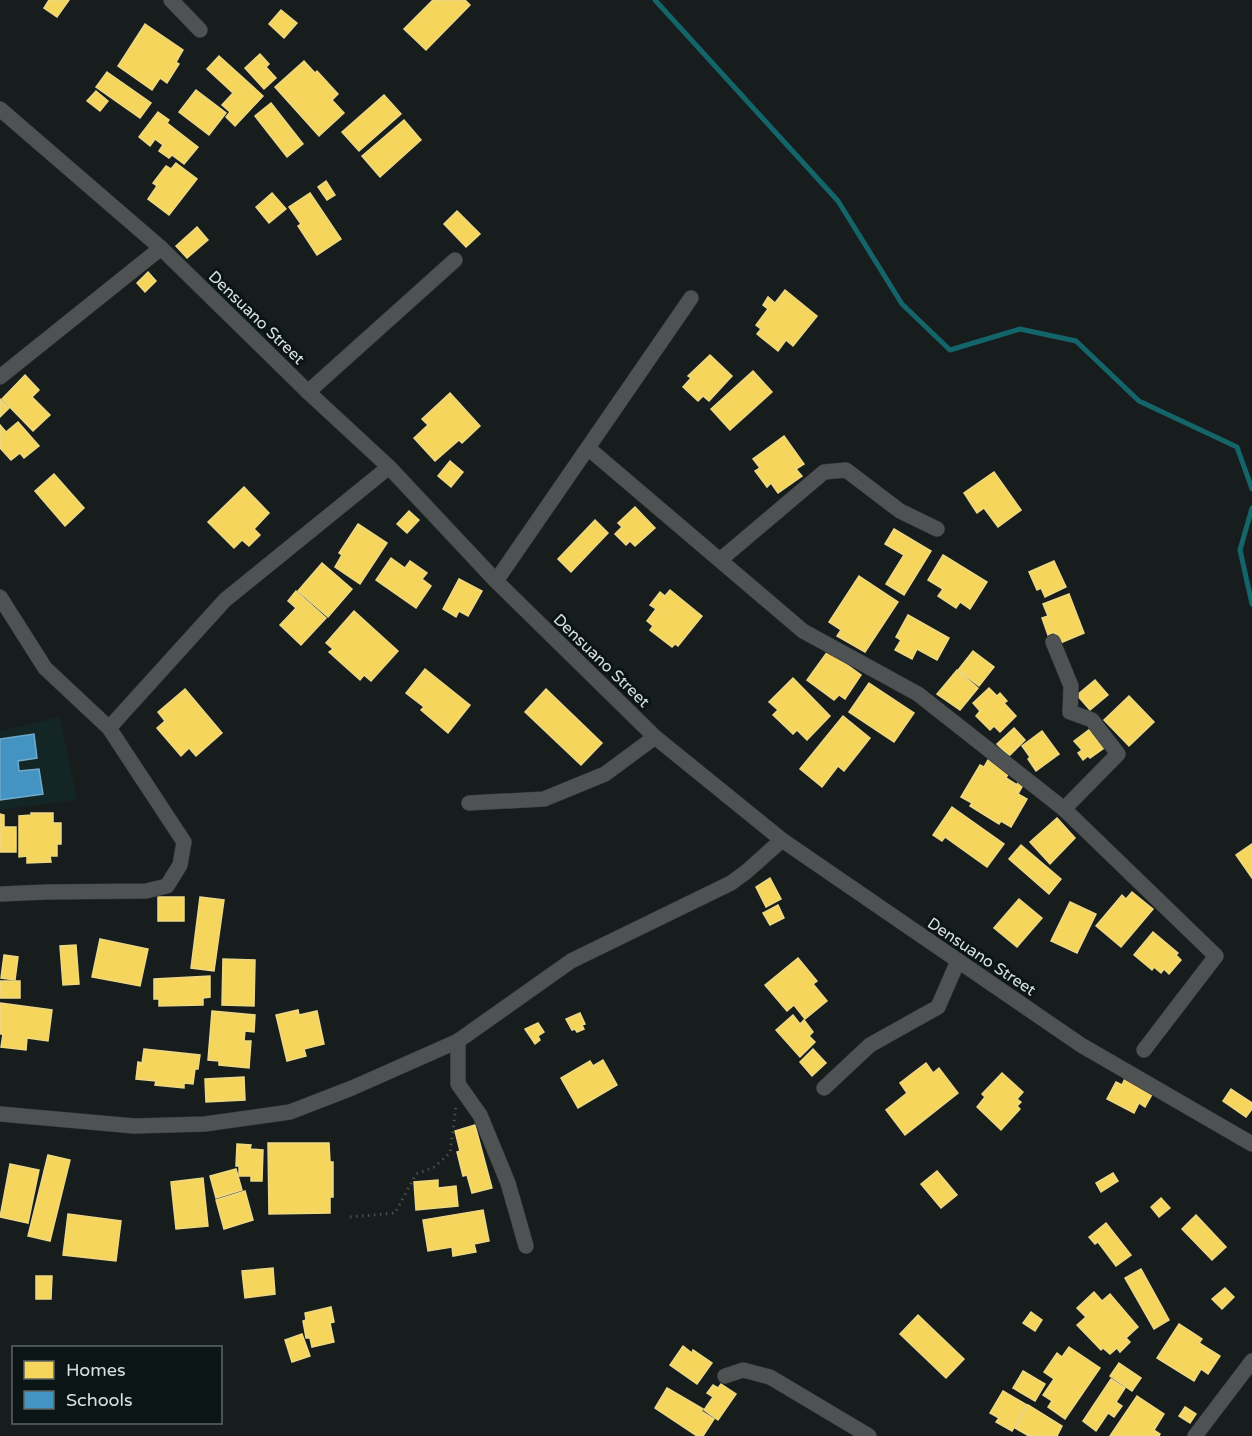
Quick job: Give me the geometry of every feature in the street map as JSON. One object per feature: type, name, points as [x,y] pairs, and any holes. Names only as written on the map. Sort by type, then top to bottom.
[{"type":"street","points":[[171,0],[200,30]]},
{"type":"street","name":"Densuano Street","points":[[0,110],[161,248],[308,392],[389,467],[496,581],[655,737],[782,840],[1081,1045],[1252,1144]]},
{"type":"street","points":[[0,377],[161,248]]},
{"type":"street","points":[[308,392],[455,260]]},
{"type":"street","points":[[496,581],[691,298]]},
{"type":"street","points":[[588,448],[803,631],[918,694],[1064,809],[1216,956],[1144,1050]]},
{"type":"street","points":[[110,728],[225,600],[389,467]]},
{"type":"street","points":[[720,560],[824,472],[846,470],[900,511],[937,529]]},
{"type":"street","points":[[0,597],[45,668],[110,728],[184,842],[180,865],[167,886],[146,891],[0,894]]},
{"type":"street","points":[[1053,642],[1071,686],[1070,712],[1092,720],[1118,754],[1064,809]]},
{"type":"street","points":[[469,803],[544,799],[604,774],[655,737]]},
{"type":"street","points":[[0,1114],[134,1126],[205,1124],[290,1112],[352,1088],[458,1041],[571,961],[731,883],[782,840]]},
{"type":"street","points":[[824,1088],[870,1045],[938,1007],[958,961]]},
{"type":"street","points":[[458,1041],[458,1084],[480,1115],[504,1174],[526,1246]]},
{"type":"street","points":[[1195,1436],[1246,1382],[1252,1361]]},
{"type":"street","points":[[725,1376],[743,1370],[770,1377],[869,1436]]},
{"type":"path","points":[[350,1217],[395,1213],[416,1174],[434,1167],[450,1153],[458,1084]]},
{"type":"shaded area","points":[[60,717],[77,800],[0,810],[0,731]]},
{"type":"building: Homes","points":[[49,0],[69,0],[57,17],[44,8]]},
{"type":"building: Homes","points":[[433,0],[465,0],[470,5],[426,50],[404,29]]},
{"type":"building: Homes","points":[[281,10],[297,23],[284,38],[269,24]]},
{"type":"building: Homes","points":[[145,24],[183,50],[176,62],[179,64],[167,83],[160,78],[152,90],[118,66]]},
{"type":"building: Homes","points":[[260,54],[269,64],[266,67],[276,78],[264,89],[245,68]]},
{"type":"building: Homes","points":[[219,56],[263,96],[235,126],[226,117],[230,112],[222,105],[233,93],[207,69]]},
{"type":"building: Homes","points":[[304,61],[315,73],[317,71],[338,94],[332,100],[344,113],[319,136],[275,87]]},
{"type":"building: Homes","points":[[107,72],[151,103],[140,118],[96,87]]},
{"type":"building: Homes","points":[[196,90],[226,113],[209,135],[179,112]]},
{"type":"building: Homes","points":[[96,91],[108,101],[100,111],[87,101]]},
{"type":"building: Homes","points":[[384,95],[401,114],[359,151],[342,132]]},
{"type":"building: Homes","points":[[271,103],[303,144],[287,157],[255,116]]},
{"type":"building: Homes","points":[[158,112],[169,120],[167,123],[198,147],[184,164],[172,155],[169,158],[159,151],[163,145],[155,139],[150,146],[139,137]]},
{"type":"building: Homes","points":[[404,120],[421,140],[380,177],[362,156]]},
{"type":"building: Homes","points":[[176,163],[197,179],[169,215],[148,199],[157,186],[153,183],[166,166],[171,169]]},
{"type":"building: Homes","points":[[326,181],[335,195],[327,200],[318,187]]},
{"type":"building: Homes","points":[[272,193],[286,209],[269,223],[256,207]]},
{"type":"building: Homes","points":[[310,193],[341,239],[317,255],[289,207]]},
{"type":"building: Homes","points":[[457,211],[480,234],[466,247],[444,224]]},
{"type":"building: Homes","points":[[197,227],[208,240],[187,258],[176,246]]},
{"type":"building: Homes","points":[[148,272],[156,281],[145,292],[137,283]]},
{"type":"building: Homes","points":[[785,290],[817,316],[793,346],[786,340],[778,351],[757,334],[761,329],[756,325],[768,309],[763,305],[768,297],[775,303]]},
{"type":"building: Homes","points":[[710,355],[732,376],[709,401],[703,396],[698,401],[683,387],[691,378],[688,376]]},
{"type":"building: Homes","points":[[753,371],[772,392],[730,430],[711,409]]},
{"type":"building: Homes","points":[[25,375],[39,390],[32,397],[50,415],[33,431],[2,399]]},
{"type":"building: Homes","points":[[450,393],[480,426],[462,443],[459,440],[435,461],[414,438],[428,425],[422,419]]},
{"type":"building: Homes","points":[[0,399],[9,408],[0,417]]},
{"type":"building: Homes","points":[[18,422],[39,446],[24,458],[20,453],[11,460],[0,448],[0,425],[6,432]]},
{"type":"building: Homes","points":[[784,436],[804,464],[796,469],[802,476],[778,493],[771,483],[767,487],[755,471],[760,468],[753,459]]},
{"type":"building: Homes","points":[[450,461],[463,472],[451,487],[438,476]]},
{"type":"building: Homes","points":[[994,472],[1021,510],[998,527],[984,508],[977,513],[964,493]]},
{"type":"building: Homes","points":[[54,474],[84,508],[65,526],[35,491]]},
{"type":"building: Homes","points":[[244,487],[269,513],[254,529],[260,535],[249,546],[242,540],[234,548],[208,522]]},
{"type":"building: Homes","points":[[635,507],[655,528],[635,546],[630,541],[626,545],[615,534],[622,527],[618,523]]},
{"type":"building: Homes","points":[[409,511],[419,520],[407,533],[397,524]]},
{"type":"building: Homes","points":[[595,520],[608,533],[571,572],[558,559]]},
{"type":"building: Homes","points":[[358,524],[387,543],[360,584],[335,567],[342,555],[339,553]]},
{"type":"building: Homes","points":[[894,529],[931,551],[904,595],[886,584],[904,555],[885,544]]},
{"type":"building: Homes","points":[[943,555],[987,582],[970,609],[960,602],[956,608],[938,596],[943,589],[928,580]]},
{"type":"building: Homes","points":[[391,558],[405,568],[410,561],[427,573],[422,579],[431,586],[416,608],[376,580]]},
{"type":"building: Homes","points":[[1054,561],[1066,587],[1045,597],[1041,588],[1037,590],[1029,572]]},
{"type":"building: Homes","points":[[322,563],[352,589],[328,617],[298,591]]},
{"type":"building: Homes","points":[[859,576],[898,602],[865,652],[837,636],[841,630],[829,622]]},
{"type":"building: Homes","points":[[459,579],[482,591],[468,616],[459,611],[456,617],[443,609]]},
{"type":"building: Homes","points":[[670,590],[702,616],[678,646],[675,644],[672,647],[650,630],[653,626],[647,621],[656,609],[650,605],[660,592],[665,596]]},
{"type":"building: Homes","points":[[296,591],[326,618],[301,645],[280,625],[296,608],[288,601]]},
{"type":"building: Homes","points":[[1069,594],[1084,633],[1058,644],[1054,632],[1048,635],[1042,618],[1048,616],[1043,604]]},
{"type":"building: Homes","points":[[354,611],[398,651],[371,681],[364,675],[360,680],[329,652],[333,649],[326,643]]},
{"type":"building: Homes","points":[[908,615],[949,638],[937,660],[917,649],[912,659],[895,650],[901,640],[896,637]]},
{"type":"building: Homes","points":[[828,651],[861,675],[845,699],[839,695],[834,700],[807,680]]},
{"type":"building: Homes","points":[[973,651],[994,667],[979,686],[958,670]]},
{"type":"building: Homes","points":[[425,669],[470,705],[448,733],[421,710],[424,707],[406,693]]},
{"type":"building: Homes","points":[[957,670],[978,688],[960,710],[937,694]]},
{"type":"building: Homes","points":[[793,678],[830,716],[807,740],[797,730],[793,734],[773,715],[778,710],[769,702]]},
{"type":"building: Homes","points":[[1095,680],[1108,695],[1090,710],[1077,695]]},
{"type":"building: Homes","points":[[869,683],[914,713],[894,742],[849,712]]},
{"type":"building: Homes","points":[[989,688],[997,696],[1000,693],[1007,701],[1004,703],[1016,716],[1000,732],[994,726],[990,730],[976,716],[980,711],[973,703]]},
{"type":"building: Homes","points":[[185,689],[222,733],[196,756],[189,748],[181,756],[157,728],[165,721],[158,712]]},
{"type":"building: Homes","points":[[546,689],[602,743],[581,765],[525,712]]},
{"type":"building: Homes","points":[[1129,696],[1154,722],[1129,746],[1104,720]]},
{"type":"building: Homes","points":[[843,716],[870,738],[844,771],[838,766],[822,787],[800,769]]},
{"type":"building: Homes","points":[[1014,728],[1025,740],[1009,756],[997,744]]},
{"type":"building: Homes","points":[[1090,729],[1104,748],[1083,760],[1078,753],[1082,750],[1074,741]]},
{"type":"building: Homes","points":[[1042,731],[1059,754],[1036,771],[1022,746]]},
{"type":"building: Homes","points":[[988,760],[1009,772],[1006,778],[1017,785],[1018,782],[1023,785],[1018,794],[1027,799],[1011,827],[1001,821],[999,824],[970,806],[972,803],[961,797],[980,765],[984,767]]},
{"type":"building: Homes","points":[[952,807],[1004,844],[987,867],[945,837],[942,841],[933,835]]},
{"type":"building: Homes","points":[[31,813],[53,813],[53,823],[61,823],[61,844],[57,844],[57,856],[50,856],[51,862],[27,863],[27,856],[19,857],[19,816],[31,815]]},
{"type":"building: Homes","points":[[0,814],[4,815],[4,827],[16,827],[16,852],[0,852]]},
{"type":"building: Homes","points":[[1057,818],[1075,838],[1050,864],[1030,842]]},
{"type":"building: Homes","points":[[1252,844],[1252,878],[1236,855]]},
{"type":"building: Homes","points":[[1021,845],[1061,879],[1049,894],[1009,859]]},
{"type":"building: Homes","points":[[770,878],[781,899],[766,907],[756,887]]},
{"type":"building: Homes","points":[[1132,892],[1153,909],[1121,947],[1096,926],[1122,895],[1126,899]]},
{"type":"building: Homes","points":[[158,897],[184,897],[184,921],[158,921]]},
{"type":"building: Homes","points":[[200,897],[224,900],[214,971],[191,968]]},
{"type":"building: Homes","points":[[1019,899],[1042,918],[1017,947],[994,928]]},
{"type":"building: Homes","points":[[1070,902],[1096,914],[1077,953],[1051,941]]},
{"type":"building: Homes","points":[[778,905],[784,918],[770,925],[763,913]]},
{"type":"building: Homes","points":[[1153,932],[1178,953],[1176,955],[1181,960],[1169,974],[1164,969],[1161,973],[1154,967],[1152,970],[1134,955]]},
{"type":"building: Homes","points":[[100,939],[148,949],[140,986],[92,977]]},
{"type":"building: Homes","points":[[76,945],[79,984],[63,985],[60,946]]},
{"type":"building: Homes","points":[[4,955],[18,957],[15,980],[1,978]]},
{"type":"building: Homes","points":[[798,958],[817,981],[813,984],[827,1001],[805,1019],[794,1005],[787,1011],[765,985]]},
{"type":"building: Homes","points":[[223,959],[255,960],[254,1006],[222,1005]]},
{"type":"building: Homes","points":[[210,976],[210,997],[203,998],[203,1005],[159,1006],[159,999],[154,999],[154,979]]},
{"type":"building: Homes","points":[[0,981],[20,981],[20,998],[0,998]]},
{"type":"building: Homes","points":[[0,1003],[52,1010],[48,1041],[27,1038],[26,1050],[1,1047],[3,1034],[0,1034]]},
{"type":"building: Homes","points":[[298,1010],[299,1015],[317,1011],[324,1044],[304,1049],[306,1056],[287,1061],[276,1015]]},
{"type":"building: Homes","points":[[212,1011],[255,1015],[254,1032],[245,1031],[244,1041],[251,1041],[249,1068],[219,1065],[219,1061],[208,1060]]},
{"type":"building: Homes","points":[[580,1013],[585,1024],[582,1025],[584,1029],[577,1032],[575,1029],[572,1030],[566,1019]]},
{"type":"building: Homes","points":[[793,1015],[800,1024],[804,1020],[813,1032],[809,1036],[815,1042],[800,1057],[776,1030]]},
{"type":"building: Homes","points":[[538,1023],[544,1032],[538,1036],[540,1040],[535,1044],[525,1029]]},
{"type":"building: Homes","points":[[144,1049],[200,1055],[193,1084],[184,1083],[184,1088],[155,1085],[156,1081],[136,1079],[138,1062],[142,1063]]},
{"type":"building: Homes","points":[[813,1049],[826,1063],[812,1076],[800,1062]]},
{"type":"building: Homes","points":[[603,1060],[617,1085],[578,1108],[561,1078],[590,1061],[593,1066]]},
{"type":"building: Homes","points":[[926,1063],[933,1073],[939,1068],[958,1093],[905,1135],[886,1110],[907,1093],[900,1083]]},
{"type":"building: Homes","points":[[1002,1073],[1023,1092],[1017,1099],[1021,1102],[1017,1106],[1020,1109],[1001,1130],[977,1107],[985,1097],[982,1094]]},
{"type":"building: Homes","points":[[1127,1074],[1155,1089],[1145,1107],[1139,1103],[1134,1113],[1107,1099],[1116,1082],[1122,1085]]},
{"type":"building: Homes","points":[[244,1077],[245,1100],[206,1102],[205,1079]]},
{"type":"building: Homes","points":[[1231,1089],[1252,1103],[1252,1109],[1246,1117],[1223,1101]]},
{"type":"building: Homes","points":[[475,1125],[492,1188],[472,1193],[467,1175],[463,1176],[455,1131]]},
{"type":"building: Homes","points":[[268,1143],[329,1143],[330,1162],[333,1162],[333,1197],[330,1197],[330,1213],[269,1214]]},
{"type":"building: Homes","points":[[237,1144],[251,1145],[250,1149],[263,1150],[262,1181],[251,1181],[251,1176],[239,1176],[239,1166],[236,1166]]},
{"type":"building: Homes","points":[[48,1155],[70,1160],[50,1241],[28,1236]]},
{"type":"building: Homes","points":[[10,1164],[39,1170],[28,1223],[0,1217]]},
{"type":"building: Homes","points":[[236,1169],[242,1190],[216,1198],[210,1176]]},
{"type":"building: Homes","points":[[937,1171],[957,1195],[941,1208],[921,1184]]},
{"type":"building: Homes","points":[[1113,1173],[1118,1181],[1101,1192],[1096,1183]]},
{"type":"building: Homes","points":[[203,1178],[208,1226],[176,1229],[171,1182]]},
{"type":"building: Homes","points":[[438,1180],[438,1188],[456,1186],[458,1206],[416,1210],[414,1182]]},
{"type":"building: Homes","points":[[245,1191],[253,1220],[224,1229],[216,1200]]},
{"type":"building: Homes","points":[[1161,1198],[1170,1208],[1159,1217],[1151,1207]]},
{"type":"building: Homes","points":[[483,1210],[489,1241],[474,1244],[476,1252],[453,1256],[452,1247],[428,1251],[423,1220]]},
{"type":"building: Homes","points":[[68,1214],[121,1221],[116,1261],[63,1255]]},
{"type":"building: Homes","points":[[1196,1215],[1226,1247],[1212,1260],[1182,1229]]},
{"type":"building: Homes","points":[[1106,1223],[1131,1255],[1116,1266],[1098,1242],[1095,1244],[1089,1237]]},
{"type":"building: Homes","points":[[273,1268],[275,1294],[245,1298],[242,1271]]},
{"type":"building: Homes","points":[[1141,1269],[1169,1320],[1154,1329],[1125,1278]]},
{"type":"building: Homes","points":[[36,1276],[52,1276],[51,1299],[36,1299]]},
{"type":"building: Homes","points":[[1225,1288],[1234,1297],[1222,1309],[1212,1299]]},
{"type":"building: Homes","points":[[1094,1292],[1102,1301],[1110,1294],[1138,1327],[1126,1338],[1130,1342],[1120,1352],[1117,1348],[1110,1354],[1103,1348],[1101,1350],[1077,1325],[1086,1317],[1077,1308]]},
{"type":"building: Homes","points":[[331,1307],[334,1322],[330,1323],[334,1342],[312,1347],[310,1338],[306,1338],[303,1321],[306,1320],[305,1313]]},
{"type":"building: Homes","points":[[1031,1312],[1042,1320],[1035,1331],[1023,1323]]},
{"type":"building: Homes","points":[[918,1315],[964,1359],[946,1378],[900,1334]]},
{"type":"building: Homes","points":[[1179,1324],[1202,1339],[1199,1343],[1220,1356],[1208,1374],[1201,1369],[1194,1381],[1157,1358]]},
{"type":"building: Homes","points":[[302,1334],[310,1356],[292,1362],[285,1340]]},
{"type":"building: Homes","points":[[683,1346],[712,1363],[697,1384],[670,1365]]},
{"type":"building: Homes","points":[[1069,1347],[1100,1368],[1065,1419],[1048,1407],[1052,1401],[1043,1395],[1054,1379],[1044,1372],[1057,1353],[1062,1357]]},
{"type":"building: Homes","points":[[1119,1363],[1141,1378],[1132,1391],[1110,1376]]},
{"type":"building: Homes","points":[[1023,1371],[1045,1384],[1035,1401],[1013,1388]]},
{"type":"building: Homes","points":[[1111,1379],[1125,1388],[1116,1402],[1122,1406],[1114,1417],[1108,1413],[1096,1431],[1083,1421]]},
{"type":"building: Homes","points":[[721,1384],[736,1394],[718,1420],[704,1410],[713,1397],[707,1393],[713,1385],[718,1388]]},
{"type":"building: Homes","points":[[667,1388],[703,1409],[701,1411],[714,1419],[703,1436],[697,1436],[655,1408]]},
{"type":"building: Homes","points":[[1003,1391],[1027,1405],[1012,1431],[996,1422],[999,1418],[990,1413]]},
{"type":"building: Homes","points":[[1137,1396],[1164,1414],[1154,1430],[1160,1434],[1159,1436],[1110,1436]]},
{"type":"building: Homes","points":[[1028,1405],[1062,1426],[1057,1436],[1029,1436],[1015,1428]]},
{"type":"building: Homes","points":[[1185,1407],[1196,1414],[1190,1423],[1179,1416]]},
{"type":"building: Schools","points":[[34,734],[37,758],[18,761],[19,771],[39,769],[43,794],[0,800],[0,739]]},
{"type":"waterway","points":[[655,0],[838,201],[902,304],[950,350],[1020,329],[1076,341],[1139,401],[1237,447],[1252,489]]},
{"type":"waterway","points":[[1252,508],[1240,550],[1252,604]]}]
